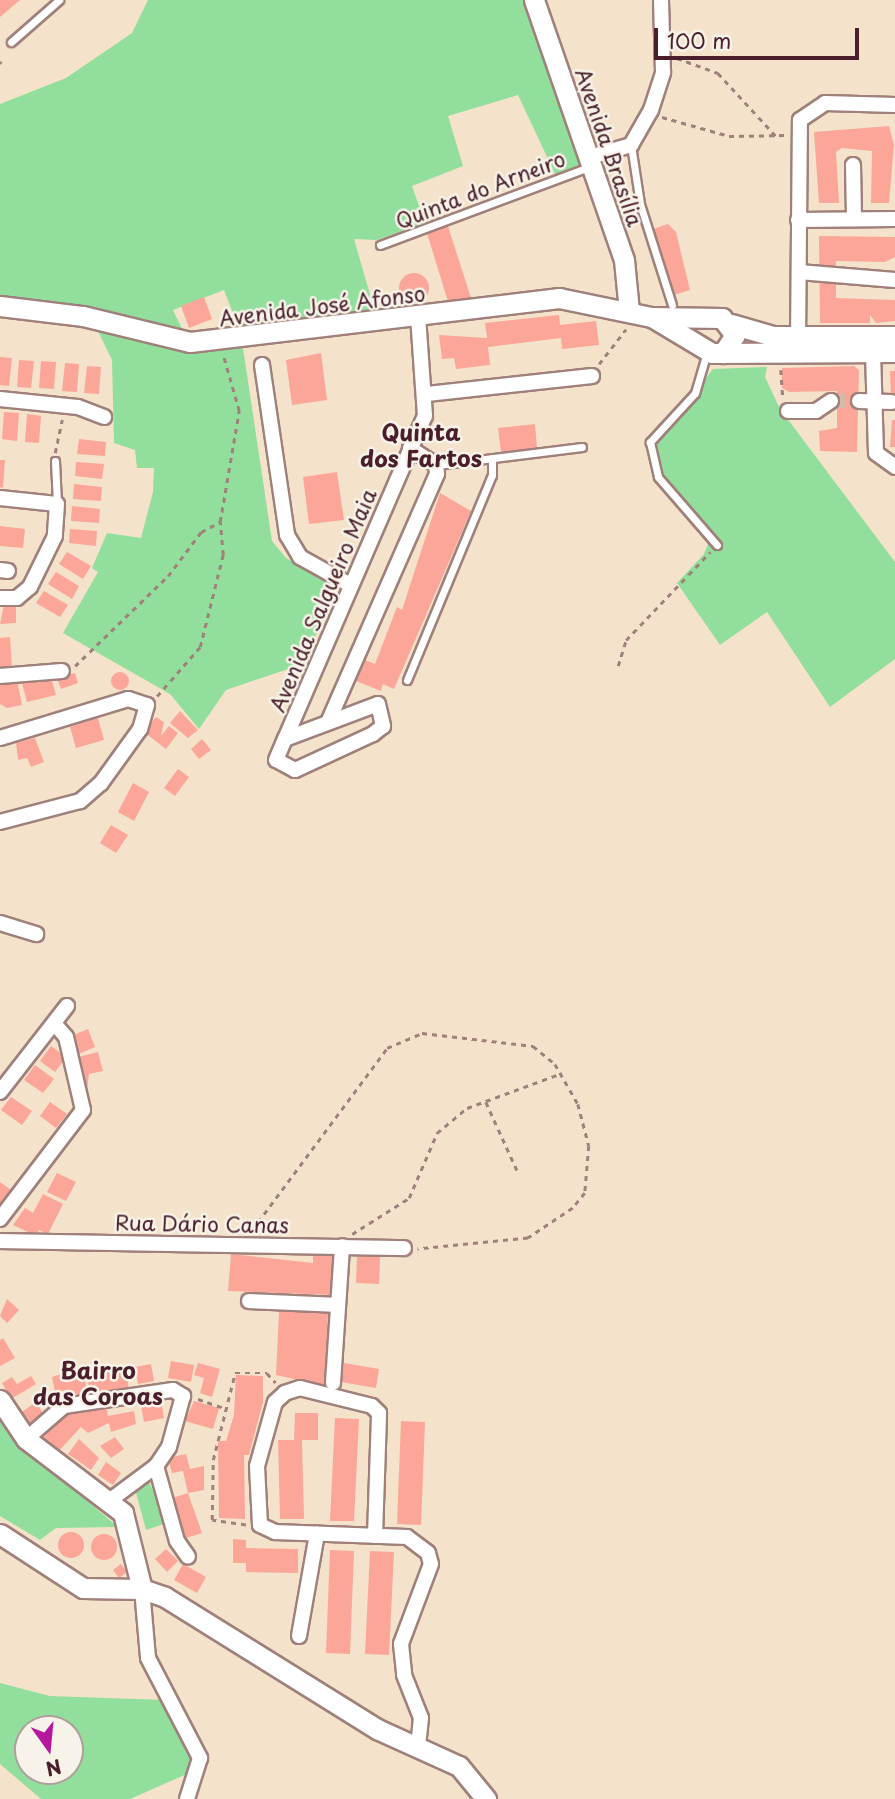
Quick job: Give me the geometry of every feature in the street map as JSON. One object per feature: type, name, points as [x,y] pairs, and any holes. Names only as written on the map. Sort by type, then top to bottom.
[{"type":"street","name":"Avenida Brasília","points":[[534,0],[625,260],[629,311]]},
{"type":"street","points":[[591,161],[631,145],[663,72],[665,54],[661,0]]},
{"type":"street","points":[[792,347],[799,272],[800,127],[825,103],[895,105]]},
{"type":"street","points":[[853,165],[854,219]]},
{"type":"street","points":[[798,220],[895,219]]},
{"type":"street","points":[[799,272],[895,280]]},
{"type":"street","name":"Avenida José Afonso","points":[[0,306],[83,316],[159,338],[218,341],[559,298],[651,317],[721,321],[792,347],[895,352]]},
{"type":"street","name":"Avenida Salgueiro Maia","points":[[285,739],[363,705],[378,704],[384,714],[373,734],[295,770],[276,760],[350,585],[410,449],[427,394],[418,316]]},
{"type":"street","name":"Avenida José Afonso","points":[[651,317],[711,350],[792,347],[895,336]]},
{"type":"street","points":[[721,321],[734,340],[711,350],[699,330],[721,321]]},
{"type":"street","points":[[873,352],[866,401],[876,453],[895,467]]},
{"type":"street","points":[[262,365],[286,535],[300,558],[350,585]]},
{"type":"street","points":[[427,394],[592,376]]},
{"type":"street","points":[[0,399],[78,407],[104,418]]},
{"type":"street","points":[[788,411],[816,411],[831,401]]},
{"type":"street","points":[[866,401],[891,402]]},
{"type":"street","points":[[329,720],[437,474],[436,465],[410,449]]},
{"type":"street","points":[[0,498],[57,504],[45,560],[17,598],[0,598]]},
{"type":"street","points":[[0,676],[62,671]]},
{"type":"street","points":[[0,738],[128,699],[147,705],[140,729],[80,801],[0,822]]},
{"type":"street","points":[[0,923],[36,934]]},
{"type":"street","points":[[0,1093],[67,1006]]},
{"type":"street","points":[[0,1219],[83,1110],[66,1037],[54,1023]]},
{"type":"street","name":"Rua Dário Canas","points":[[0,1241],[404,1248]]},
{"type":"street","points":[[333,1384],[342,1246]]},
{"type":"street","points":[[249,1301],[338,1306]]},
{"type":"street","points":[[376,1536],[379,1413],[372,1406],[300,1388],[285,1393],[275,1402],[257,1466],[260,1525],[317,1534],[376,1536],[420,1543],[431,1564],[401,1644],[404,1675],[421,1718],[418,1746]]},
{"type":"street","points":[[26,1439],[64,1406],[173,1390],[185,1398],[156,1466],[109,1500]]},
{"type":"street","points":[[0,1400],[26,1439],[109,1500],[129,1523],[142,1589],[148,1658],[200,1758],[185,1799]]},
{"type":"street","points":[[156,1466],[177,1541],[188,1557]]},
{"type":"street","points":[[0,1534],[72,1584],[94,1591],[142,1589],[165,1597],[377,1729],[418,1746],[469,1773],[486,1799]]},
{"type":"street","points":[[299,1636],[317,1534]]},
{"type":"lane","points":[[11,42],[60,0]]},
{"type":"lane","points":[[631,145],[639,204],[672,305]]},
{"type":"lane","name":"Quinta do Arneiro","points":[[380,245],[591,161]]},
{"type":"lane","points":[[711,350],[695,393],[650,442],[658,477],[717,545]]},
{"type":"lane","points":[[436,465],[582,447]]},
{"type":"lane","points":[[407,680],[492,475],[492,458]]},
{"type":"lane","points":[[55,461],[57,504]]},
{"type":"path","points":[[665,54],[718,73],[776,136]]},
{"type":"path","points":[[675,121],[729,136],[776,136],[800,127]]},
{"type":"path","points":[[592,376],[628,326],[651,317]]},
{"type":"path","points":[[147,705],[200,647],[223,555],[219,522],[239,411],[218,341]]},
{"type":"path","points":[[788,411],[792,347]]},
{"type":"path","points":[[55,461],[57,425],[78,407]]},
{"type":"path","points":[[62,671],[94,654],[201,532],[219,522]]},
{"type":"path","points":[[618,666],[626,640],[717,545]]},
{"type":"path","points":[[239,1245],[370,1067],[403,1038],[451,1034],[515,1041],[533,1046],[562,1073],[589,1146],[591,1169],[573,1208],[528,1238],[503,1245],[404,1248]]},
{"type":"path","points":[[342,1246],[354,1231],[409,1198],[437,1133],[486,1102],[562,1073]]},
{"type":"path","points":[[486,1102],[517,1170]]},
{"type":"path","points":[[260,1525],[212,1520],[213,1460],[235,1373],[267,1373],[285,1393]]},
{"type":"path","points":[[185,1398],[224,1408]]},
{"type":"green space","points":[[148,0],[523,0],[581,166],[556,176],[518,95],[448,116],[463,166],[412,186],[425,223],[377,240],[354,239],[375,312],[228,332],[234,316],[224,290],[173,310],[186,337],[0,299],[0,104],[66,78],[132,33]]},
{"type":"green space","points":[[97,329],[190,354],[243,348],[272,541],[286,558],[337,589],[303,664],[226,690],[199,729],[170,694],[63,633],[98,572],[92,568],[107,533],[141,538],[153,492],[154,468],[137,468],[135,450],[114,443],[112,360]]},
{"type":"green space","points":[[767,367],[765,377],[780,409],[895,562],[895,659],[830,707],[767,612],[720,645],[677,583],[704,554],[713,532],[657,470],[657,442],[713,369]]},
{"type":"green space","points":[[0,1418],[15,1440],[118,1527],[56,1528],[40,1540],[0,1516]]},
{"type":"green space","points":[[148,1479],[167,1523],[146,1530],[135,1489]]},
{"type":"green space","points":[[0,1683],[50,1696],[165,1700],[196,1770],[130,1799],[41,1799],[25,1785],[84,1785],[84,1715],[14,1715],[14,1776],[0,1764]]},
{"type":"building","points":[[0,0],[20,0],[0,17]]},
{"type":"building","points":[[889,126],[894,145],[889,203],[871,203],[872,151],[842,148],[836,152],[839,203],[819,203],[814,132]]},
{"type":"building","points":[[447,223],[471,298],[449,305],[426,230]]},
{"type":"building","points":[[668,224],[676,232],[690,290],[674,295],[653,229]]},
{"type":"building","points":[[819,236],[895,237],[895,257],[885,262],[836,261],[836,298],[895,300],[895,321],[876,323],[870,315],[870,323],[820,323]]},
{"type":"building","points":[[414,273],[425,277],[429,288],[425,299],[414,303],[403,299],[399,288],[403,277]]},
{"type":"building","points":[[204,297],[212,319],[189,328],[181,306]]},
{"type":"building","points":[[559,315],[560,325],[596,321],[599,345],[562,349],[561,338],[488,347],[490,365],[456,369],[454,358],[442,359],[439,335],[487,338],[485,323]]},
{"type":"building","points":[[321,353],[327,400],[292,405],[286,360]]},
{"type":"building","points":[[0,357],[12,358],[9,386],[0,385]]},
{"type":"building","points":[[19,360],[34,361],[31,388],[17,387]]},
{"type":"building","points":[[41,361],[56,362],[54,389],[39,388]]},
{"type":"building","points":[[65,363],[79,364],[77,392],[62,391]]},
{"type":"building","points":[[87,366],[101,367],[99,394],[84,393]]},
{"type":"building","points":[[854,366],[859,370],[857,452],[820,451],[819,431],[837,428],[837,391],[789,392],[782,388],[782,368]]},
{"type":"building","points":[[890,371],[895,371],[895,397],[891,398]]},
{"type":"building","points":[[4,412],[19,413],[17,441],[2,439]]},
{"type":"building","points":[[27,414],[41,416],[39,443],[25,442]]},
{"type":"building","points":[[892,420],[895,420],[895,447],[890,447]]},
{"type":"building","points":[[535,424],[537,448],[501,452],[498,428]]},
{"type":"building","points":[[79,439],[106,442],[105,456],[77,454]]},
{"type":"building","points":[[0,460],[5,460],[3,488],[0,487]]},
{"type":"building","points":[[76,462],[104,464],[102,479],[75,476]]},
{"type":"building","points":[[337,472],[344,520],[309,524],[303,477]]},
{"type":"building","points":[[74,484],[102,487],[101,501],[73,499]]},
{"type":"building","points":[[440,493],[471,511],[394,689],[383,684],[381,691],[356,681],[365,660],[375,664],[397,607],[402,610]]},
{"type":"building","points":[[72,506],[100,509],[99,523],[71,521]]},
{"type":"building","points":[[0,526],[25,529],[23,548],[0,546]]},
{"type":"building","points":[[70,529],[97,531],[96,546],[69,543]]},
{"type":"building","points":[[67,552],[91,566],[83,579],[59,564]]},
{"type":"building","points":[[56,572],[79,586],[72,599],[48,584]]},
{"type":"building","points":[[44,591],[68,605],[60,617],[36,603]]},
{"type":"building","points":[[4,605],[16,606],[16,623],[0,624]]},
{"type":"building","points":[[10,637],[12,669],[0,670],[0,638]]},
{"type":"building","points":[[120,672],[126,675],[129,681],[126,687],[120,690],[114,687],[111,681],[114,675]]},
{"type":"building","points":[[75,673],[78,683],[61,689],[57,678]]},
{"type":"building","points":[[51,677],[56,695],[27,702],[22,683]]},
{"type":"building","points":[[17,680],[22,705],[7,708],[0,704],[0,681]]},
{"type":"building","points":[[180,711],[198,730],[188,738],[170,723]]},
{"type":"building","points":[[156,717],[164,722],[161,736],[169,726],[178,733],[166,749],[144,732]]},
{"type":"building","points":[[98,718],[104,740],[76,748],[70,727]]},
{"type":"building","points":[[35,738],[44,762],[31,767],[27,758],[18,760],[16,743]]},
{"type":"building","points":[[202,739],[211,750],[199,759],[191,749]]},
{"type":"building","points":[[178,769],[189,777],[175,796],[164,788]]},
{"type":"building","points":[[133,783],[149,792],[134,821],[118,812]]},
{"type":"building","points":[[111,825],[128,835],[116,853],[100,843]]},
{"type":"building","points":[[88,1029],[95,1047],[79,1054],[71,1036]]},
{"type":"building","points":[[51,1046],[66,1057],[55,1072],[40,1061]]},
{"type":"building","points":[[98,1052],[103,1071],[89,1074],[87,1090],[78,1057]]},
{"type":"building","points":[[35,1065],[54,1079],[43,1093],[24,1080]]},
{"type":"building","points":[[11,1097],[32,1111],[22,1125],[1,1110]]},
{"type":"building","points":[[50,1102],[67,1114],[56,1128],[40,1116]]},
{"type":"building","points":[[57,1173],[76,1182],[66,1201],[47,1192]]},
{"type":"building","points":[[0,1182],[11,1190],[0,1204]]},
{"type":"building","points":[[43,1194],[63,1204],[48,1234],[39,1230],[36,1236],[13,1225],[25,1208],[33,1213]]},
{"type":"building","points":[[231,1254],[313,1263],[313,1254],[335,1256],[332,1295],[228,1291]]},
{"type":"building","points":[[357,1257],[380,1257],[379,1284],[356,1283]]},
{"type":"building","points":[[7,1299],[19,1310],[7,1323],[0,1316]]},
{"type":"building","points":[[279,1311],[328,1313],[325,1386],[276,1375]]},
{"type":"building","points":[[3,1338],[15,1358],[0,1366],[0,1340]]},
{"type":"building","points":[[171,1361],[194,1365],[191,1382],[168,1378]]},
{"type":"building","points":[[198,1363],[220,1369],[212,1397],[200,1393],[204,1378],[194,1375]]},
{"type":"building","points":[[344,1363],[379,1369],[376,1388],[341,1382]]},
{"type":"building","points":[[151,1364],[154,1381],[138,1384],[135,1367]]},
{"type":"building","points":[[83,1367],[88,1398],[70,1401],[69,1390],[55,1392],[52,1377]]},
{"type":"building","points":[[99,1371],[126,1371],[129,1389],[90,1396],[88,1382],[100,1380]]},
{"type":"building","points":[[236,1375],[263,1376],[263,1402],[249,1455],[244,1455],[245,1519],[219,1518],[218,1441],[226,1441],[234,1415]]},
{"type":"building","points":[[31,1376],[36,1384],[11,1399],[2,1383],[12,1377],[17,1384]]},
{"type":"building","points":[[161,1399],[164,1418],[144,1422],[140,1400]]},
{"type":"building","points":[[194,1401],[219,1408],[213,1429],[185,1421]]},
{"type":"building","points":[[36,1402],[44,1415],[30,1424],[22,1412]]},
{"type":"building","points":[[106,1405],[108,1416],[134,1411],[136,1424],[111,1432],[109,1423],[88,1433],[81,1427],[56,1454],[41,1440],[66,1412]]},
{"type":"building","points":[[295,1413],[318,1413],[318,1440],[302,1440],[304,1519],[280,1519],[278,1440],[294,1440]]},
{"type":"building","points":[[335,1418],[359,1419],[354,1521],[330,1521]]},
{"type":"building","points":[[401,1421],[425,1422],[421,1525],[397,1524]]},
{"type":"building","points":[[115,1437],[124,1449],[111,1458],[100,1446]]},
{"type":"building","points":[[79,1439],[99,1458],[91,1470],[68,1454]]},
{"type":"building","points":[[186,1454],[190,1469],[204,1466],[204,1490],[188,1493],[183,1471],[172,1473],[168,1458]]},
{"type":"building","points":[[106,1462],[121,1473],[113,1485],[98,1475]]},
{"type":"building","points":[[188,1493],[202,1533],[183,1539],[169,1499]]},
{"type":"building","points":[[71,1532],[80,1536],[84,1545],[80,1554],[71,1558],[62,1554],[58,1545],[62,1536]]},
{"type":"building","points":[[104,1534],[113,1538],[117,1547],[113,1556],[104,1560],[95,1556],[91,1547],[95,1538]]},
{"type":"building","points":[[233,1539],[246,1540],[246,1548],[298,1549],[298,1573],[246,1572],[246,1563],[233,1563]]},
{"type":"building","points":[[166,1549],[178,1561],[167,1572],[155,1559]]},
{"type":"building","points":[[330,1550],[354,1551],[350,1654],[326,1653]]},
{"type":"building","points":[[370,1551],[394,1552],[389,1655],[365,1654]]},
{"type":"building","points":[[121,1564],[127,1572],[119,1578],[113,1570]]},
{"type":"building","points":[[183,1564],[206,1577],[197,1593],[174,1580]]},
{"type":"tunnel","points":[[831,401],[859,401]]},
{"type":"district","name":"Quinta dos Fartos","points":[[421,445]]},
{"type":"district","name":"Bairro das Coroas","points":[[98,1383]]}]
